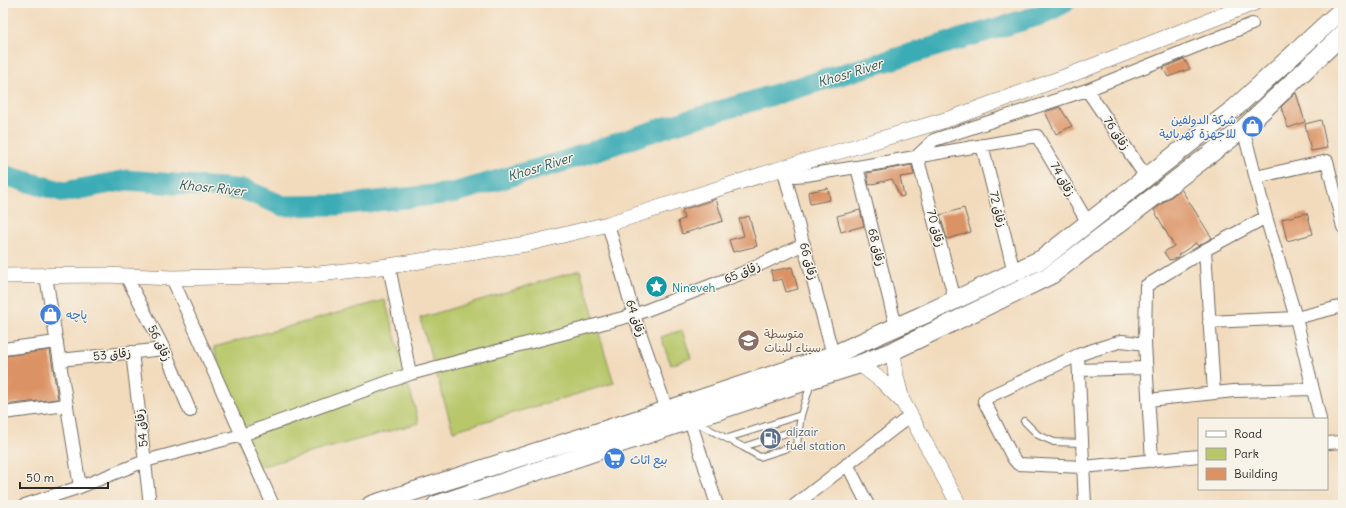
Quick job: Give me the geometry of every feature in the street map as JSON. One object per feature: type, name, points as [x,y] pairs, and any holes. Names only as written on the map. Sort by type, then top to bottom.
[{"type":"main road","points":[[371,505],[833,355],[1042,259],[1236,107],[1343,9]]},
{"type":"main road","points":[[436,505],[860,364],[893,351],[1051,275],[1243,128],[1343,34]]},
{"type":"street","points":[[3,276],[126,276],[172,278],[310,275],[389,266],[526,244],[608,224],[783,168],[952,118],[1076,73],[1254,3]]},
{"type":"street","points":[[917,156],[934,140],[1087,90],[1252,24]]},
{"type":"street","name":"زقاق 76","points":[[1087,90],[1146,177]]},
{"type":"street","points":[[1243,128],[1266,217],[1296,318],[1320,418]]},
{"type":"street","name":"زقاق 74","points":[[982,145],[1038,136],[1088,223]]},
{"type":"street","points":[[783,168],[795,176],[857,168],[982,145]]},
{"type":"street","name":"زقاق 72","points":[[982,145],[1014,272]]},
{"type":"street","name":"زقاق 70","points":[[917,156],[955,300]]},
{"type":"street","points":[[1256,177],[1327,161],[1343,227]]},
{"type":"street","name":"زقاق 66","points":[[783,168],[833,355]]},
{"type":"street","name":"زقاق 68","points":[[857,168],[896,327]]},
{"type":"street","points":[[1152,461],[1145,344],[1146,286],[1205,250],[1266,217]]},
{"type":"street","name":"زقاق 64","points":[[608,224],[634,315],[667,410]]},
{"type":"street","name":"زقاق 65","points":[[25,505],[42,502],[145,461],[242,435],[410,374],[634,315],[740,274],[804,244]]},
{"type":"street","points":[[1205,250],[1214,394]]},
{"type":"street","points":[[389,266],[410,374]]},
{"type":"street","points":[[46,276],[80,487]]},
{"type":"street","name":"زقاق 56","points":[[126,276],[164,349],[190,411]]},
{"type":"street","points":[[172,278],[273,505]]},
{"type":"street","points":[[1209,322],[1296,318],[1343,306]]},
{"type":"street","points":[[1145,344],[1122,341],[1078,355],[988,397],[984,401],[1013,458],[1018,464],[1083,466],[1198,456]]},
{"type":"street","points":[[3,348],[57,342]]},
{"type":"street","name":"زقاق 53","points":[[60,360],[164,349]]},
{"type":"street","points":[[893,351],[896,376],[902,400],[959,505]]},
{"type":"street","name":"زقاق 54","points":[[132,352],[150,505]]},
{"type":"street","points":[[1078,355],[1085,505]]},
{"type":"street","points":[[860,364],[882,381],[902,400]]},
{"type":"street","points":[[1079,370],[1146,368]]},
{"type":"street","points":[[1148,400],[1234,391],[1312,389]]},
{"type":"street","points":[[3,413],[67,405]]},
{"type":"street","points":[[795,505],[910,416]]},
{"type":"street","points":[[690,420],[718,505]]},
{"type":"street","points":[[1328,443],[1343,442]]},
{"type":"street","points":[[847,464],[868,505]]},
{"type":"lane","points":[[690,420],[728,438],[760,457],[797,445],[801,415],[812,379]]},
{"type":"lane","points":[[728,438],[801,415]]},
{"type":"lane","points":[[1024,421],[1038,435],[1054,442],[1082,443]]},
{"type":"lane","points":[[743,447],[799,429]]},
{"type":"green space","points":[[580,270],[614,383],[453,431],[420,318]]},
{"type":"green space","points":[[385,300],[419,423],[248,470],[214,347]]},
{"type":"green space","points":[[682,330],[691,358],[671,365],[661,337]]},
{"type":"building","points":[[1184,59],[1190,69],[1168,77],[1163,68]]},
{"type":"building","points":[[1296,93],[1305,122],[1288,128],[1281,107]]},
{"type":"building","points":[[1060,107],[1072,126],[1056,134],[1045,112]]},
{"type":"building","points":[[1321,120],[1327,148],[1311,151],[1305,124]]},
{"type":"building","points":[[912,165],[914,175],[900,177],[904,196],[900,197],[892,179],[869,185],[867,173]]},
{"type":"building","points":[[828,188],[830,200],[810,204],[808,192]]},
{"type":"building","points":[[1181,189],[1212,238],[1198,246],[1196,243],[1178,255],[1179,257],[1169,260],[1164,252],[1174,246],[1154,210]]},
{"type":"building","points":[[716,199],[723,221],[682,234],[678,221],[684,219],[682,210]]},
{"type":"building","points":[[964,208],[971,232],[947,239],[940,215]]},
{"type":"building","points":[[860,210],[864,226],[841,232],[837,216]]},
{"type":"building","points":[[1307,213],[1313,234],[1287,241],[1282,219]]},
{"type":"building","points":[[749,216],[757,246],[733,252],[729,240],[744,236],[739,219]]},
{"type":"building","points":[[792,267],[798,289],[786,292],[782,279],[773,281],[771,271]]},
{"type":"building","points":[[50,350],[58,399],[3,405],[3,356]]},
{"type":"waterway","name":"Khosr River","points":[[3,175],[64,192],[127,180],[245,190],[283,206],[338,205],[453,193],[558,163],[669,126],[1041,15],[1064,3]]},
{"type":"place","name":"شركة الدولفين للاجهزة كهربائية","points":[[1252,126]]},
{"type":"place","name":"Nineveh","points":[[656,287]]},
{"type":"place","name":"پاچه","points":[[51,314]]},
{"type":"place","name":"متوسطة سيناء للبنات","points":[[748,340]]},
{"type":"place","name":"aljzair fuel station","points":[[771,438]]},
{"type":"place","name":"بيع اثاث","points":[[614,459]]}]
